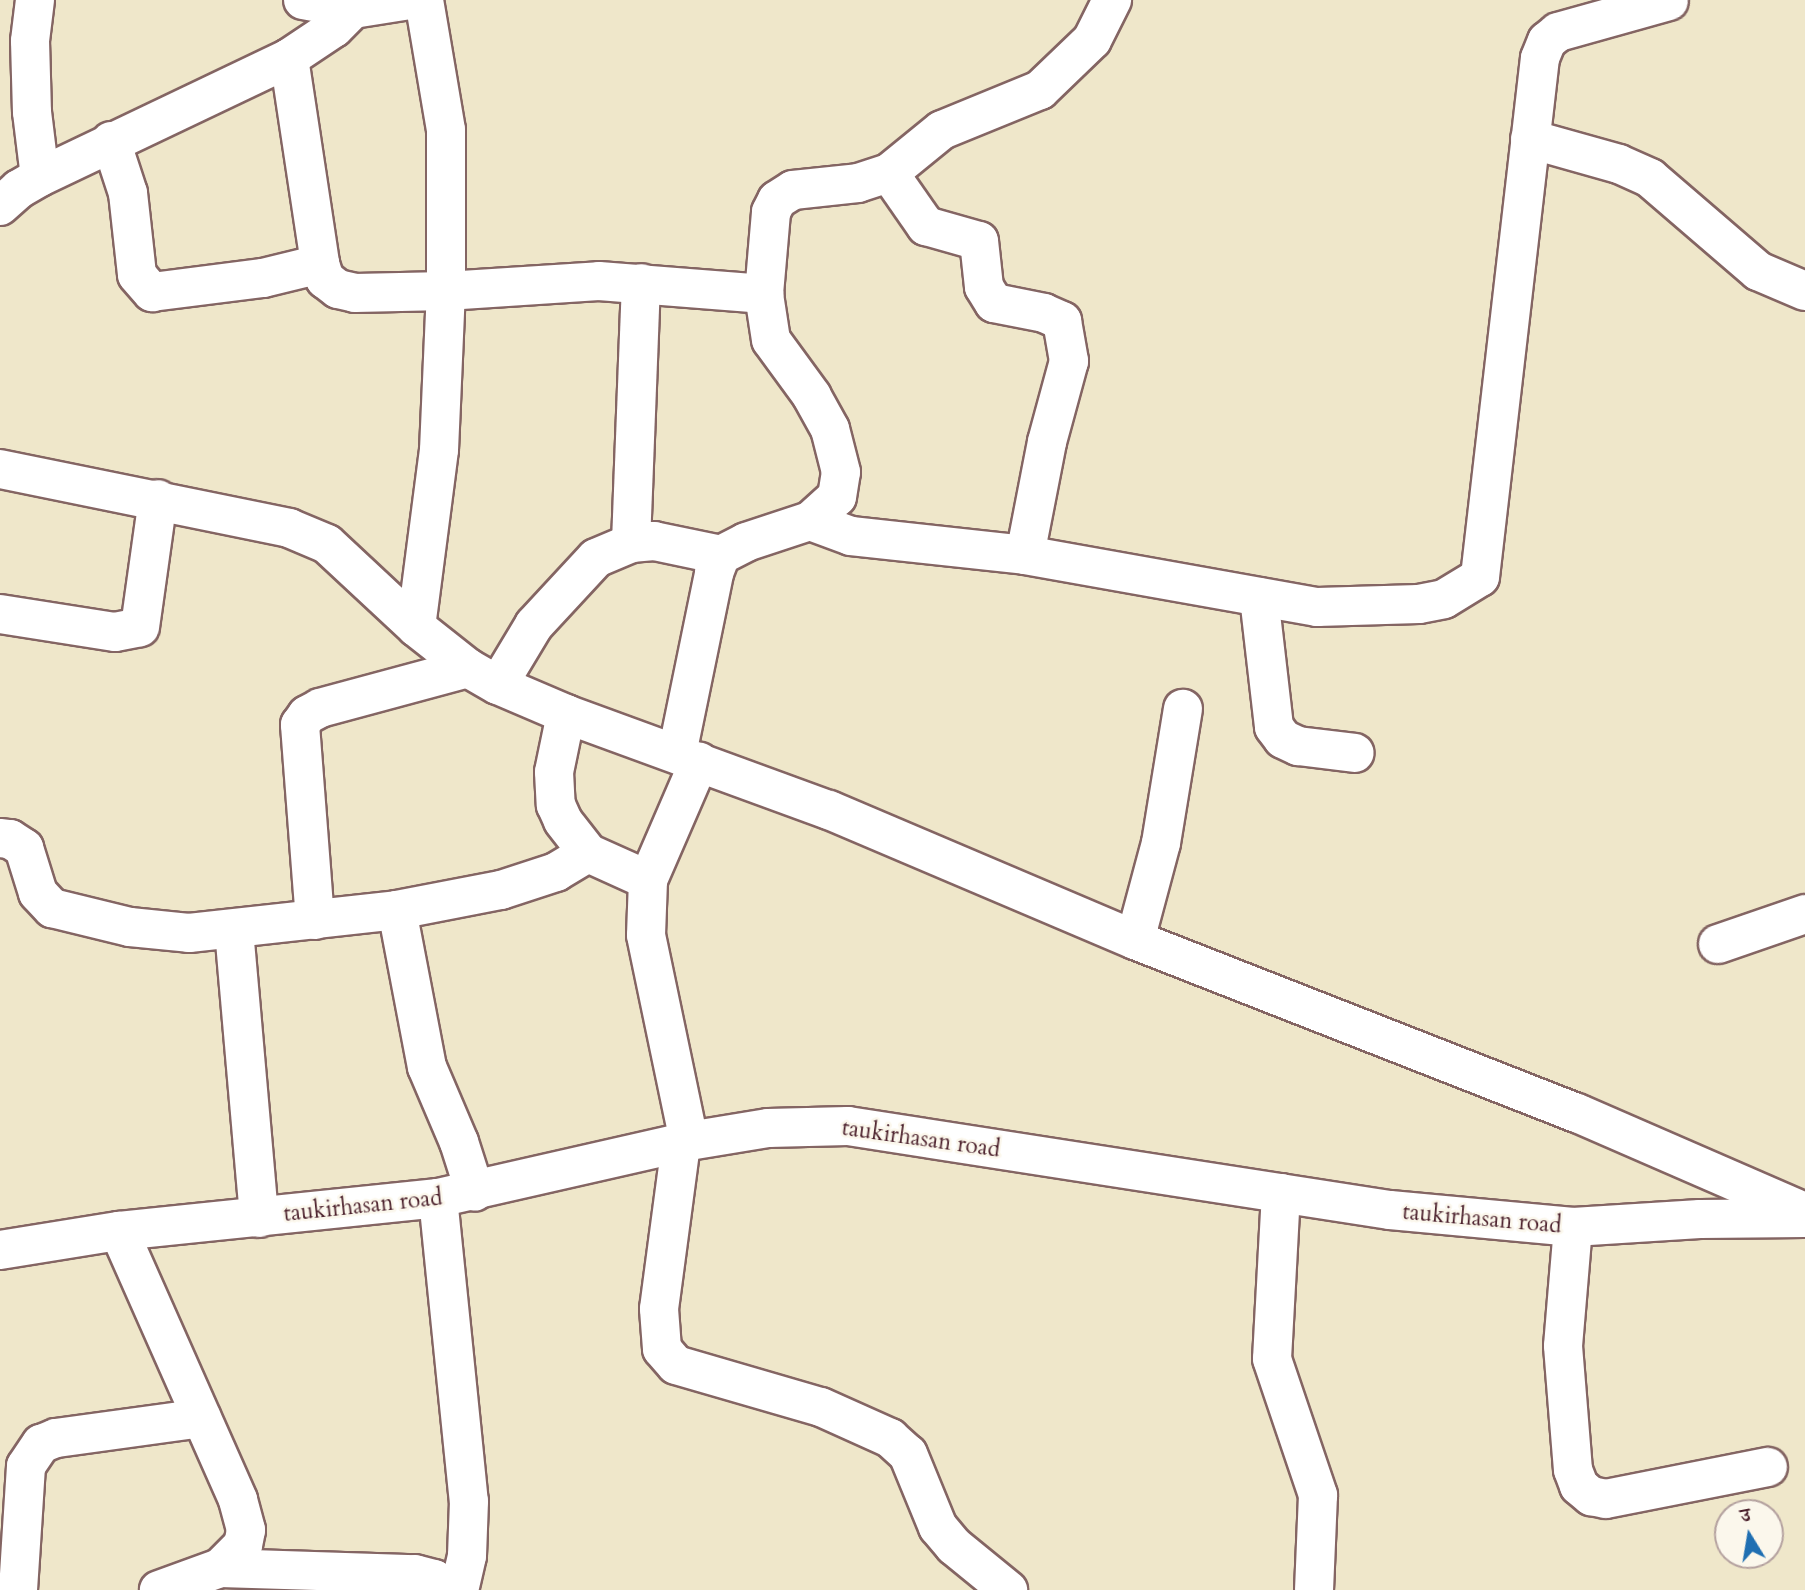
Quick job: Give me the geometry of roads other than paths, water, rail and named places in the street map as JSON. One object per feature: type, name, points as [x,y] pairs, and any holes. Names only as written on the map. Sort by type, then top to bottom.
[{"type":"street","points":[[35,0],[30,65],[32,112],[40,177]]},
{"type":"street","points":[[303,0],[353,9],[410,0]]},
{"type":"street","points":[[416,627],[439,450],[446,291],[446,130],[424,0]]},
{"type":"street","points":[[315,920],[300,725],[307,715],[320,708],[483,677],[596,558],[631,543],[653,541],[721,555],[746,542],[810,521],[837,497],[841,472],[830,429],[812,396],[771,340],[764,294],[771,212],[777,200],[793,190],[858,183],[889,173],[942,130],[1040,90],[1092,40],[1112,0]]},
{"type":"street","points":[[810,521],[851,536],[1025,555],[1317,607],[1419,604],[1444,598],[1480,577],[1540,58],[1547,41],[1558,32],[1669,1]]},
{"type":"street","points":[[0,206],[19,189],[40,177],[289,58],[334,28],[353,9]]},
{"type":"street","points":[[289,58],[320,264],[325,279],[338,289],[355,293],[446,291],[599,281],[764,294]]},
{"type":"street","points":[[1530,139],[1619,164],[1650,178],[1758,271],[1804,296]]},
{"type":"street","points":[[111,141],[128,193],[137,275],[152,292],[263,278],[320,264]]},
{"type":"street","points":[[889,173],[926,226],[979,242],[984,287],[994,303],[1044,313],[1062,321],[1069,361],[1047,442],[1025,555]]},
{"type":"street","points":[[631,543],[641,283]]},
{"type":"street","points":[[0,469],[158,499],[289,528],[327,544],[416,627],[483,677],[566,713],[829,810],[1135,940],[1577,1113],[1805,1212]]},
{"type":"street","points":[[0,614],[115,632],[140,627],[158,499]]},
{"type":"street","points":[[721,555],[714,573],[688,758],[648,880],[646,935],[685,1142],[659,1309],[662,1349],[676,1365],[821,1407],[890,1438],[908,1454],[939,1527],[1008,1590]]},
{"type":"street","points":[[1259,597],[1274,727],[1283,739],[1297,746],[1355,753]]},
{"type":"street","points":[[1135,940],[1161,843],[1183,709]]},
{"type":"street","points":[[566,713],[554,772],[556,805],[563,821],[588,853],[648,880]]},
{"type":"street","points":[[0,838],[10,839],[24,848],[38,893],[52,908],[130,927],[189,933],[397,910],[501,890],[556,872],[588,853]]},
{"type":"street","points":[[397,910],[427,1068],[458,1142],[475,1192]]},
{"type":"street","points":[[1718,944],[1805,914]]},
{"type":"street","points":[[234,930],[259,1218]]},
{"type":"street","name":"taukirhasan road","points":[[0,1250],[120,1231],[438,1198],[475,1192],[685,1142],[768,1128],[848,1126],[1390,1210],[1573,1227],[1700,1219],[1805,1218]]},
{"type":"street","points":[[1281,1193],[1272,1359],[1318,1495],[1314,1590]]},
{"type":"street","points":[[438,1198],[469,1501],[467,1556],[459,1590]]},
{"type":"street","points":[[1573,1227],[1563,1346],[1573,1470],[1579,1486],[1591,1496],[1606,1499],[1768,1467]]},
{"type":"street","points":[[120,1231],[238,1500],[246,1530],[243,1545],[219,1568],[159,1590]]},
{"type":"street","points":[[18,1590],[26,1466],[41,1444],[56,1438],[202,1418]]},
{"type":"street","points":[[219,1568],[260,1579],[415,1574],[434,1579],[442,1590]]}]
